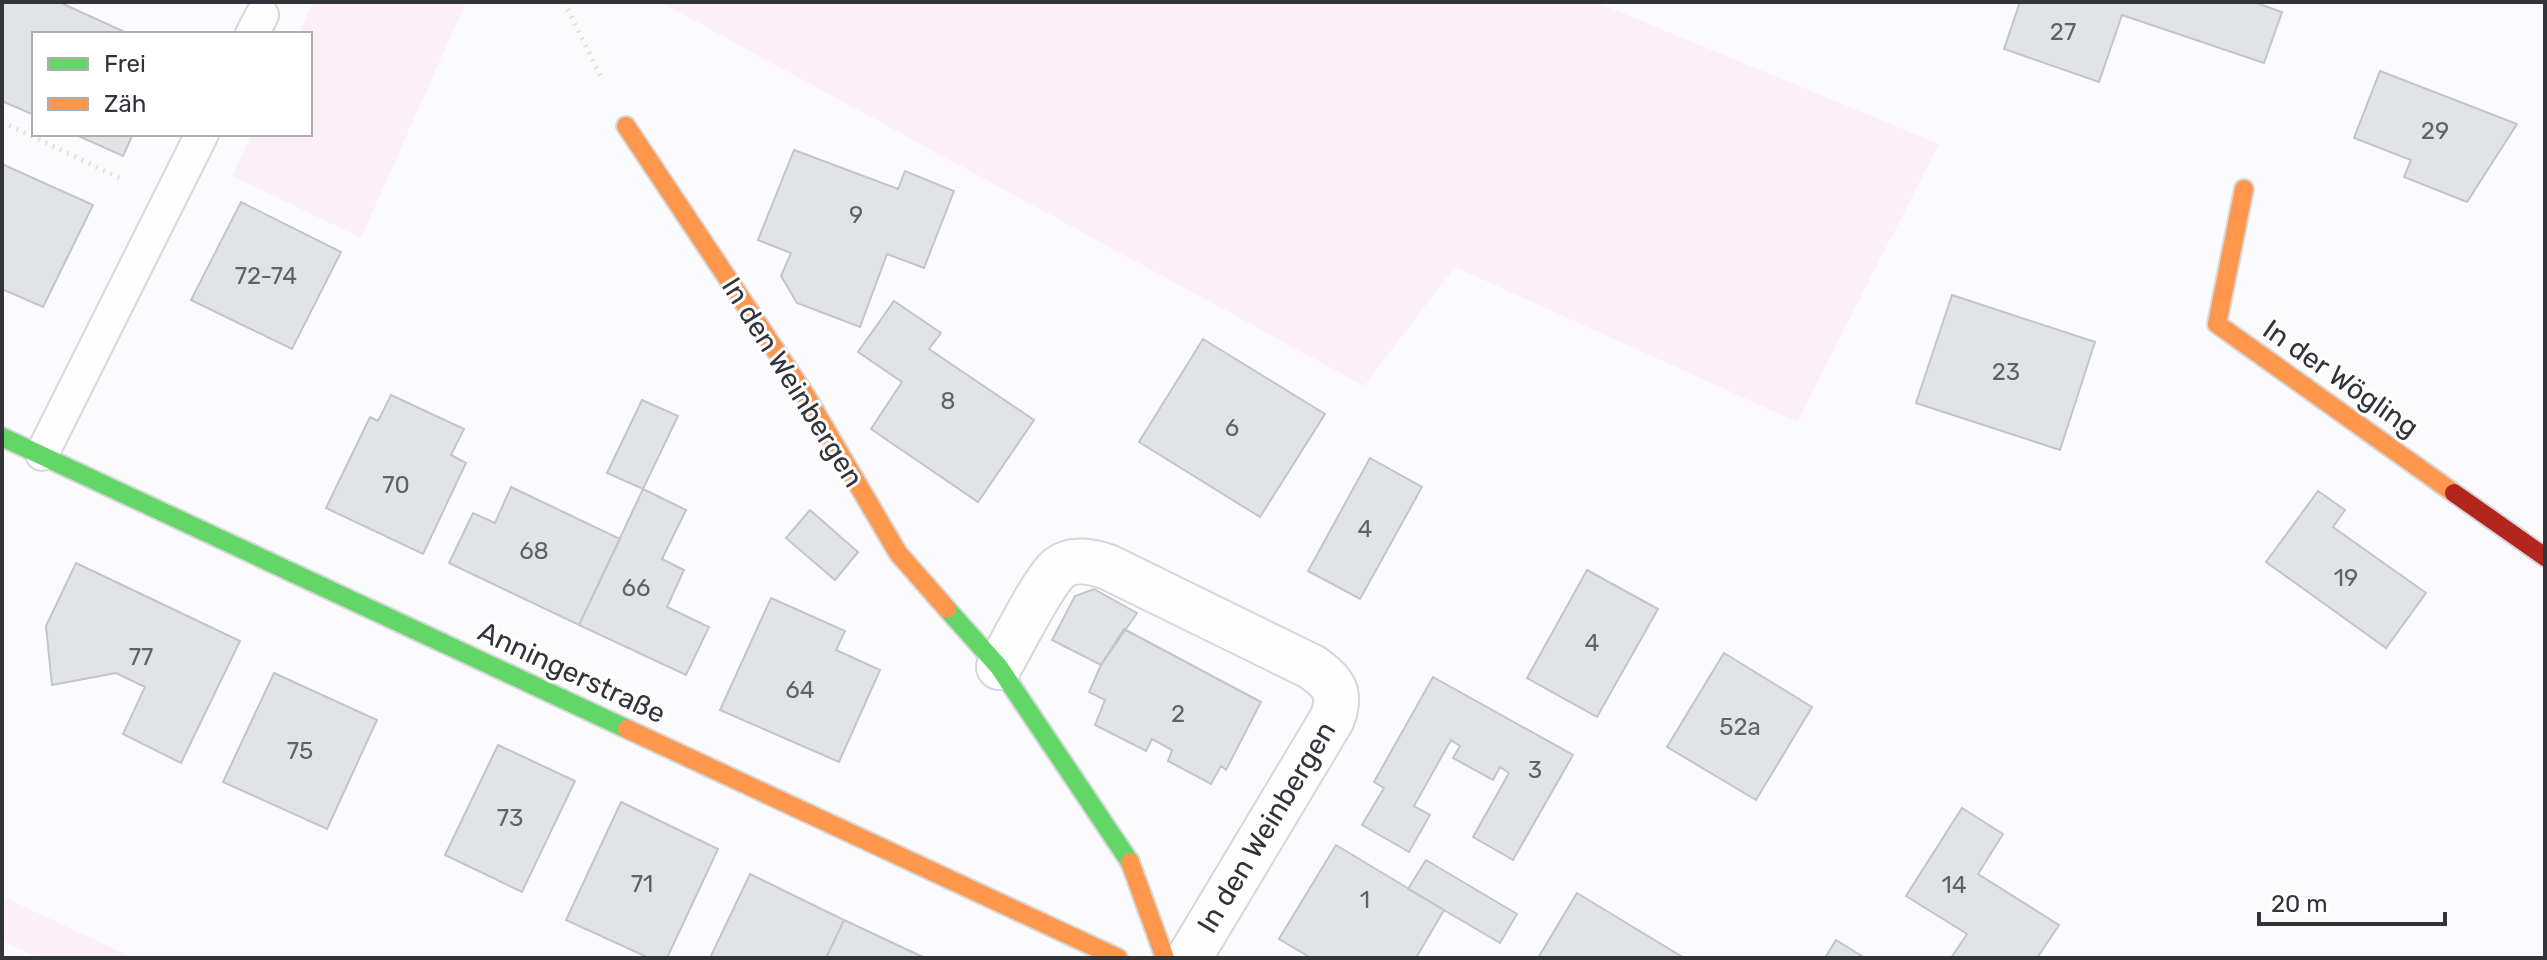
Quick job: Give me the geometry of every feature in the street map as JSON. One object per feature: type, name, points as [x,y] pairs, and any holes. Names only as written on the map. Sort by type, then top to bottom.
[{"type":"street","name":"In den Weinbergen","points":[[626,126],[806,396],[898,553],[999,667],[1129,860],[1165,958]]},
{"type":"street","name":"In der Wögling","points":[[2244,189],[2217,324],[2545,557]]},
{"type":"street","name":"Anningerstraße","points":[[2,437],[1118,958]]},
{"type":"street","name":"In den Weinbergen","points":[[999,667],[1060,568],[1075,561],[1092,561],[1312,667],[1328,679],[1336,691],[1337,704],[1332,719],[1189,958]]},
{"type":"lane","points":[[42,454],[201,136]]},
{"type":"path","points":[[564,2],[626,126]]},
{"type":"path","points":[[2,122],[169,201]]},
{"type":"shaded area","points":[[313,2],[466,2],[361,238],[232,176],[251,136],[312,136],[312,32],[299,32]]},
{"type":"shaded area","points":[[660,2],[1596,2],[1939,144],[1797,422],[1455,267],[1364,386]]},
{"type":"shaded area","points":[[2,896],[133,958],[39,958],[2,941]]},
{"type":"building","points":[[2,2],[59,2],[125,32],[32,32],[32,114],[2,101]]},
{"type":"building","points":[[2020,2],[2254,2],[2282,12],[2264,63],[2122,15],[2099,82],[2004,49]]},
{"type":"building","points":[[2380,71],[2517,124],[2467,202],[2404,177],[2411,160],[2354,138]]},
{"type":"building","points":[[78,136],[132,136],[123,156]]},
{"type":"building","points":[[794,150],[898,189],[905,171],[954,191],[924,268],[887,254],[860,327],[797,303],[781,276],[791,253],[758,240]]},
{"type":"building","points":[[2,164],[93,205],[43,307],[2,289]]},
{"type":"building","points":[[241,202],[341,252],[292,349],[191,300]]},
{"type":"building","points":[[1952,295],[2095,342],[2060,450],[1916,403]]},
{"type":"building","points":[[894,301],[941,333],[929,349],[1034,420],[978,502],[871,429],[902,382],[858,352]]},
{"type":"building","points":[[1203,339],[1325,414],[1260,517],[1139,442]]},
{"type":"building","points":[[391,395],[464,429],[451,455],[466,463],[423,554],[326,508],[370,417],[378,421]]},
{"type":"building","points":[[642,400],[678,416],[643,489],[607,473]]},
{"type":"building","points":[[1370,458],[1422,487],[1360,599],[1308,571]]},
{"type":"building","points":[[511,487],[620,539],[579,625],[449,563],[473,513],[495,523]]},
{"type":"building","points":[[643,489],[686,510],[662,559],[684,570],[667,607],[709,627],[686,675],[579,625]]},
{"type":"building","points":[[2318,491],[2345,510],[2333,527],[2426,593],[2386,648],[2266,562]]},
{"type":"building","points":[[810,510],[858,552],[835,580],[786,538]]},
{"type":"building","points":[[76,563],[240,641],[181,763],[123,734],[145,687],[116,673],[52,685],[46,626]]},
{"type":"building","points":[[1587,570],[1658,609],[1597,717],[1527,678]]},
{"type":"building","points":[[1094,589],[1137,613],[1101,665],[1052,640],[1075,596]]},
{"type":"building","points":[[771,598],[845,631],[836,650],[880,670],[839,762],[720,710]]},
{"type":"building","points":[[1124,629],[1261,702],[1226,770],[1221,766],[1211,784],[1168,761],[1172,750],[1152,739],[1146,751],[1095,725],[1105,700],[1089,692],[1101,665]]},
{"type":"building","points":[[1724,653],[1812,707],[1756,800],[1667,747]]},
{"type":"building","points":[[274,673],[377,720],[327,829],[223,782]]},
{"type":"building","points":[[1433,677],[1573,755],[1513,860],[1473,837],[1509,773],[1500,767],[1493,780],[1453,758],[1460,746],[1451,740],[1414,806],[1430,815],[1409,852],[1362,825],[1384,788],[1374,782]]},
{"type":"building","points":[[498,745],[575,781],[522,892],[445,855]]},
{"type":"building","points":[[621,802],[718,849],[667,958],[649,958],[566,920]]},
{"type":"building","points":[[1962,808],[2003,834],[1978,874],[2059,925],[2037,958],[1951,958],[1967,934],[1906,896]]},
{"type":"building","points":[[1336,845],[1444,910],[1416,958],[1311,958],[1279,939]]},
{"type":"building","points":[[1426,860],[1517,914],[1500,943],[1408,889]]},
{"type":"building","points":[[750,874],[844,920],[826,958],[710,958]]},
{"type":"building","points":[[1577,893],[1684,958],[1538,958]]},
{"type":"building","points":[[844,920],[925,958],[826,958]]},
{"type":"building","points":[[1836,940],[1865,958],[1825,958]]},
{"type":"traffic: fast","points":[[2,437],[627,729]]},
{"type":"traffic: fast","points":[[947,609],[999,667],[1130,862]]},
{"type":"traffic: slow","points":[[626,126],[806,396],[898,553],[947,609]]},
{"type":"traffic: slow","points":[[2244,189],[2217,324],[2454,493]]},
{"type":"traffic: slow","points":[[627,729],[1118,958]]},
{"type":"traffic: slow","points":[[1130,862],[1165,958]]},
{"type":"traffic: jam","points":[[2454,493],[2545,557]]}]
